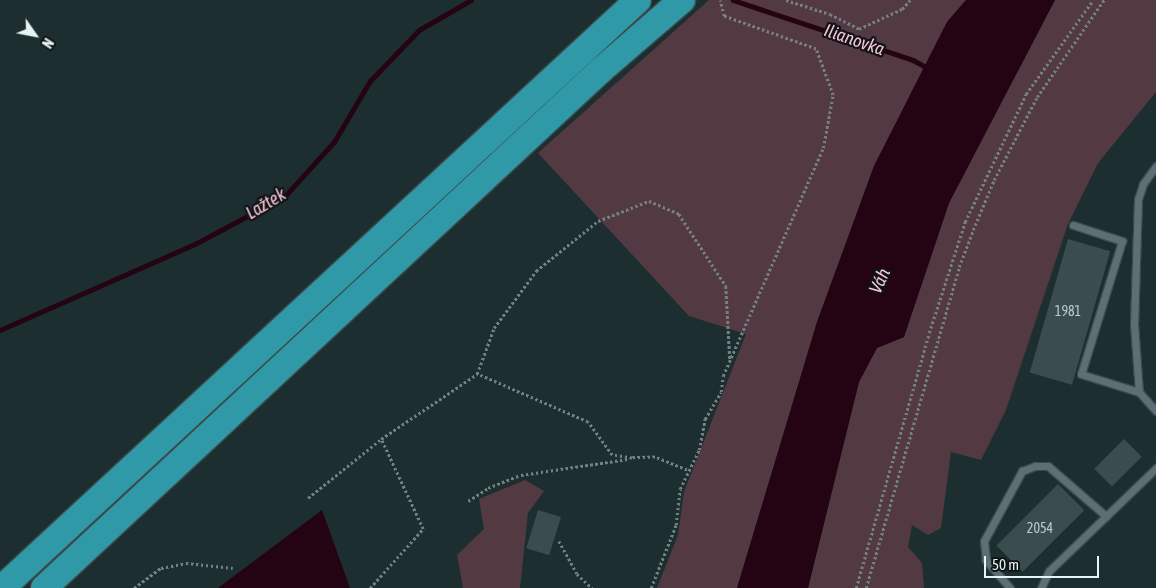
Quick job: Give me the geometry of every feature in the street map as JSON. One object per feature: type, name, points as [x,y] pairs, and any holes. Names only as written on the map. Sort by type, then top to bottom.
[{"type":"highway","points":[[2,588],[638,0]]},
{"type":"highway","points":[[44,588],[594,77],[677,5]]},
{"type":"lane","points":[[1139,392],[1134,324],[1138,199],[1143,184],[1156,166]]},
{"type":"lane","points":[[1073,225],[1122,240],[1081,374],[1139,392],[1156,411]]},
{"type":"lane","points":[[1010,588],[986,560],[984,541],[1022,471],[1035,466],[1048,466],[1106,516]]},
{"type":"lane","points":[[1041,588],[1049,571],[1156,468]]},
{"type":"path","points":[[652,588],[676,525],[680,489],[687,470],[699,450],[705,419],[721,392],[723,376],[823,148],[833,94],[816,49],[724,16],[720,0]]},
{"type":"path","points":[[786,0],[830,14],[860,29],[902,9],[910,0]]},
{"type":"path","points":[[856,588],[929,333],[965,222],[1026,94],[1092,0]]},
{"type":"path","points":[[866,588],[959,267],[973,230],[994,180],[1037,97],[1104,0]]},
{"type":"path","points":[[308,498],[381,439],[478,374],[494,328],[536,271],[598,220],[649,201],[679,214],[726,286],[730,363]]},
{"type":"path","points":[[478,374],[588,422],[612,455],[632,458]]},
{"type":"path","points":[[370,588],[423,529],[381,439]]},
{"type":"path","points":[[468,501],[494,485],[521,475],[632,458],[655,457],[687,470]]},
{"type":"path","points":[[559,541],[572,567],[592,588]]},
{"type":"path","points":[[134,588],[162,568],[186,563],[233,568]]},
{"type":"shaded area","points":[[709,0],[966,0],[947,22],[874,166],[817,322],[737,588],[657,588],[678,535],[684,492],[746,334],[689,316],[538,153]]},
{"type":"shaded area","points":[[1055,0],[1156,0],[1156,92],[1098,163],[1068,224],[1006,410],[981,460],[951,452],[941,528],[928,535],[912,525],[908,547],[922,563],[924,588],[808,588],[859,382],[877,348],[904,337],[949,203]]},
{"type":"shaded area","points":[[525,480],[544,491],[528,513],[520,588],[463,588],[457,555],[484,529],[479,499]]},
{"type":"water","name":"Váh","points":[[966,0],[1055,0],[949,203],[904,337],[877,348],[859,382],[808,588],[737,588],[817,322],[874,166],[947,22]]},
{"type":"water","points":[[322,510],[350,588],[218,588]]},
{"type":"building","points":[[1068,239],[1110,251],[1072,385],[1030,373]]},
{"type":"building","points":[[1124,439],[1142,457],[1112,486],[1094,469]]},
{"type":"building","points":[[1058,484],[1084,510],[1023,572],[996,546]]},
{"type":"building","points":[[538,510],[561,517],[549,555],[526,548]]},
{"type":"waterway","name":"Lažtek","points":[[0,330],[195,244],[285,196],[334,142],[370,81],[419,30],[471,0]]},
{"type":"waterway","name":"Ilianovka","points":[[733,0],[913,60],[930,69]]}]
